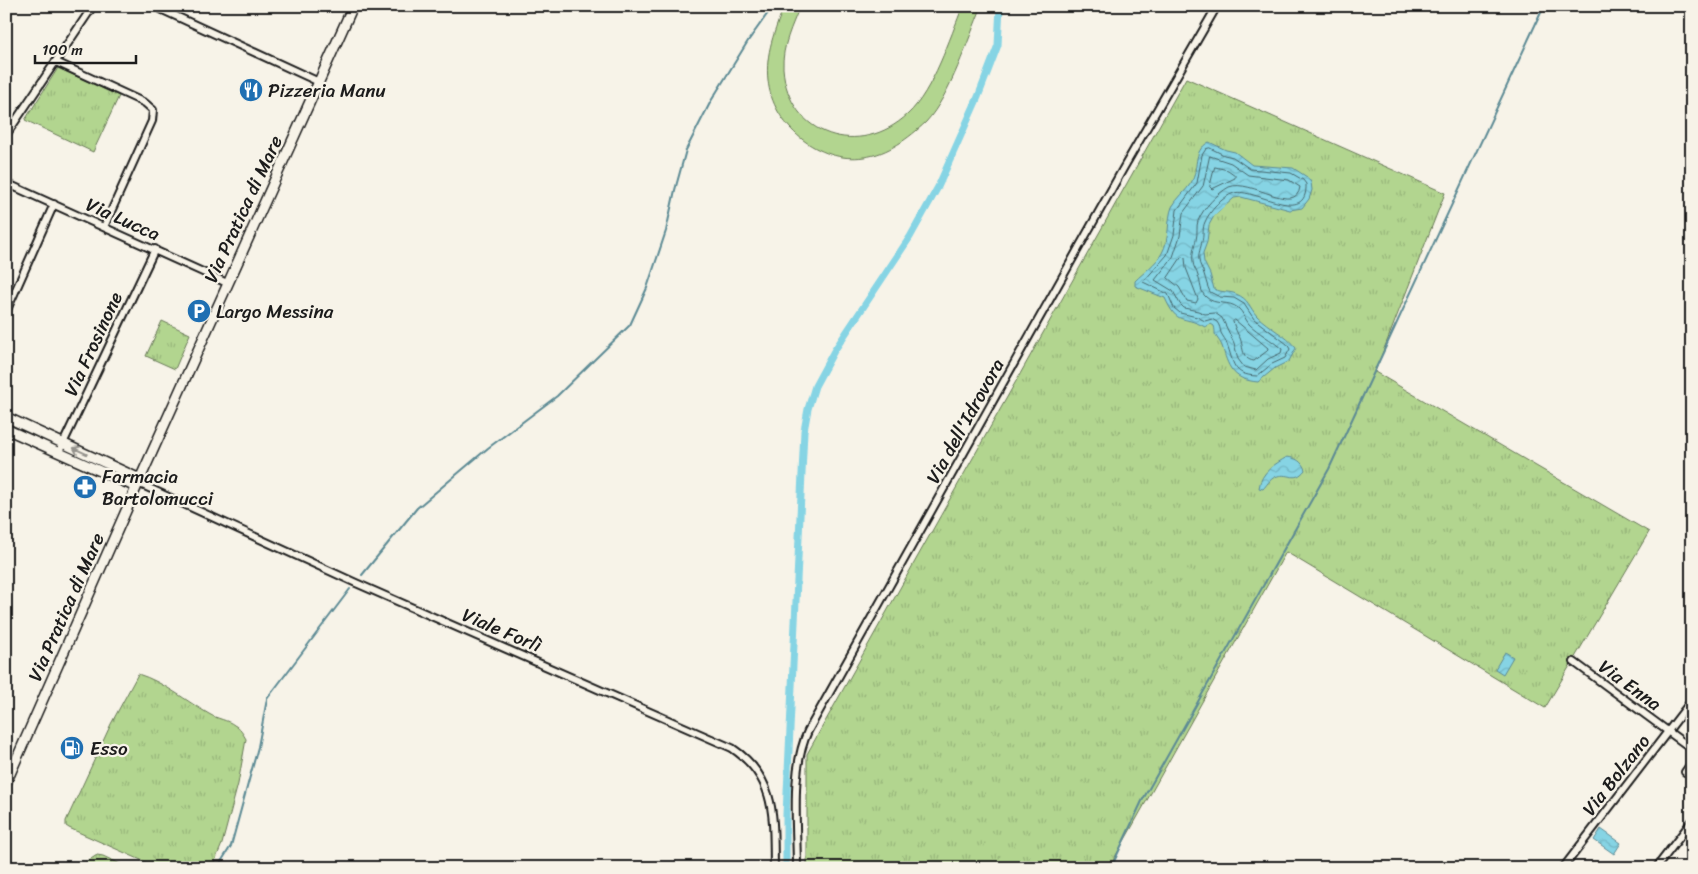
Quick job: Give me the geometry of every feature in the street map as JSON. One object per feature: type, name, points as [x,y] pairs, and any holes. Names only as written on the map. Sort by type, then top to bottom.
[{"type":"street","points":[[6,135],[93,6]]},
{"type":"street","points":[[154,6],[319,82]]},
{"type":"street","name":"Via Pratica di Mare","points":[[6,783],[227,283],[353,6]]},
{"type":"street","name":"Via dell'Idrovora","points":[[797,868],[797,766],[802,742],[1124,167],[1217,6]]},
{"type":"street","points":[[56,62],[145,103],[153,110],[152,121],[104,227]]},
{"type":"street","name":"Via Lucca","points":[[6,183],[227,283]]},
{"type":"street","points":[[6,312],[54,204]]},
{"type":"street","name":"Via Frosinone","points":[[61,447],[154,249]]},
{"type":"street","points":[[6,417],[61,447],[138,483]]},
{"type":"street","points":[[6,428],[61,447]]},
{"type":"street","name":"Viale Forlì","points":[[138,483],[356,583],[732,748],[744,756],[754,767],[769,795],[772,811],[774,868]]},
{"type":"street","name":"Via Enna","points":[[1574,662],[1692,749]]},
{"type":"street","name":"Via Bolzano","points":[[1563,868],[1692,700]]},
{"type":"street","points":[[1685,772],[1692,762]]},
{"type":"street","points":[[1656,868],[1692,821]]},
{"type":"green space","points":[[784,6],[800,6],[784,52],[783,68],[788,92],[798,111],[812,125],[829,134],[849,137],[869,136],[889,128],[908,114],[917,104],[933,78],[963,6],[982,6],[951,83],[935,111],[926,122],[913,134],[890,149],[864,157],[847,158],[815,148],[801,138],[788,126],[778,112],[771,97],[767,70],[768,61],[771,42]]},
{"type":"green space","points":[[58,68],[119,96],[93,152],[25,120]]},
{"type":"green space","points":[[1186,78],[1445,193],[1375,372],[1649,532],[1545,708],[1286,552],[1109,868],[807,868],[807,754]]},
{"type":"green space","points":[[162,321],[190,334],[175,369],[146,356]]},
{"type":"green space","points":[[138,674],[166,687],[212,716],[232,723],[240,729],[246,739],[238,784],[222,844],[212,868],[159,868],[66,826],[66,821],[111,724]]},
{"type":"green space","points":[[97,855],[103,856],[129,868],[77,868]]},
{"type":"water","points":[[1209,142],[1235,152],[1252,165],[1293,168],[1311,182],[1312,190],[1309,199],[1302,208],[1290,210],[1241,197],[1234,198],[1214,216],[1209,225],[1207,242],[1203,253],[1204,262],[1214,289],[1234,293],[1244,298],[1257,316],[1296,348],[1289,361],[1275,368],[1258,382],[1244,379],[1234,373],[1215,334],[1214,326],[1211,324],[1205,327],[1177,316],[1165,298],[1135,286],[1135,281],[1162,253],[1165,247],[1172,207],[1191,183],[1198,155],[1203,146]]},
{"type":"water","points":[[1287,457],[1298,460],[1305,470],[1294,477],[1284,475],[1275,477],[1263,489],[1259,488],[1260,482],[1266,473]]},
{"type":"water","points":[[1505,652],[1513,657],[1503,674],[1495,669]]},
{"type":"water","points":[[1601,829],[1621,843],[1614,854],[1594,840]]},
{"type":"waterway","points":[[362,575],[417,508],[488,448],[557,396],[630,325],[647,288],[666,231],[686,150],[711,101],[748,41],[773,6]]},
{"type":"waterway","points":[[786,868],[786,814],[804,431],[808,409],[815,386],[834,351],[910,237],[938,187],[978,97],[998,45],[1000,6]]},
{"type":"waterway","points":[[1111,868],[1142,801],[1329,469],[1544,6]]},
{"type":"waterway","points":[[217,868],[231,846],[258,747],[267,699],[350,589]]},
{"type":"place","name":"Pizzeria Manu","points":[[251,90]]},
{"type":"place","name":"Largo Messina","points":[[199,311]]},
{"type":"place","name":"Farmacia Bartolomucci","points":[[85,487]]},
{"type":"place","name":"Esso","points":[[72,748]]}]
